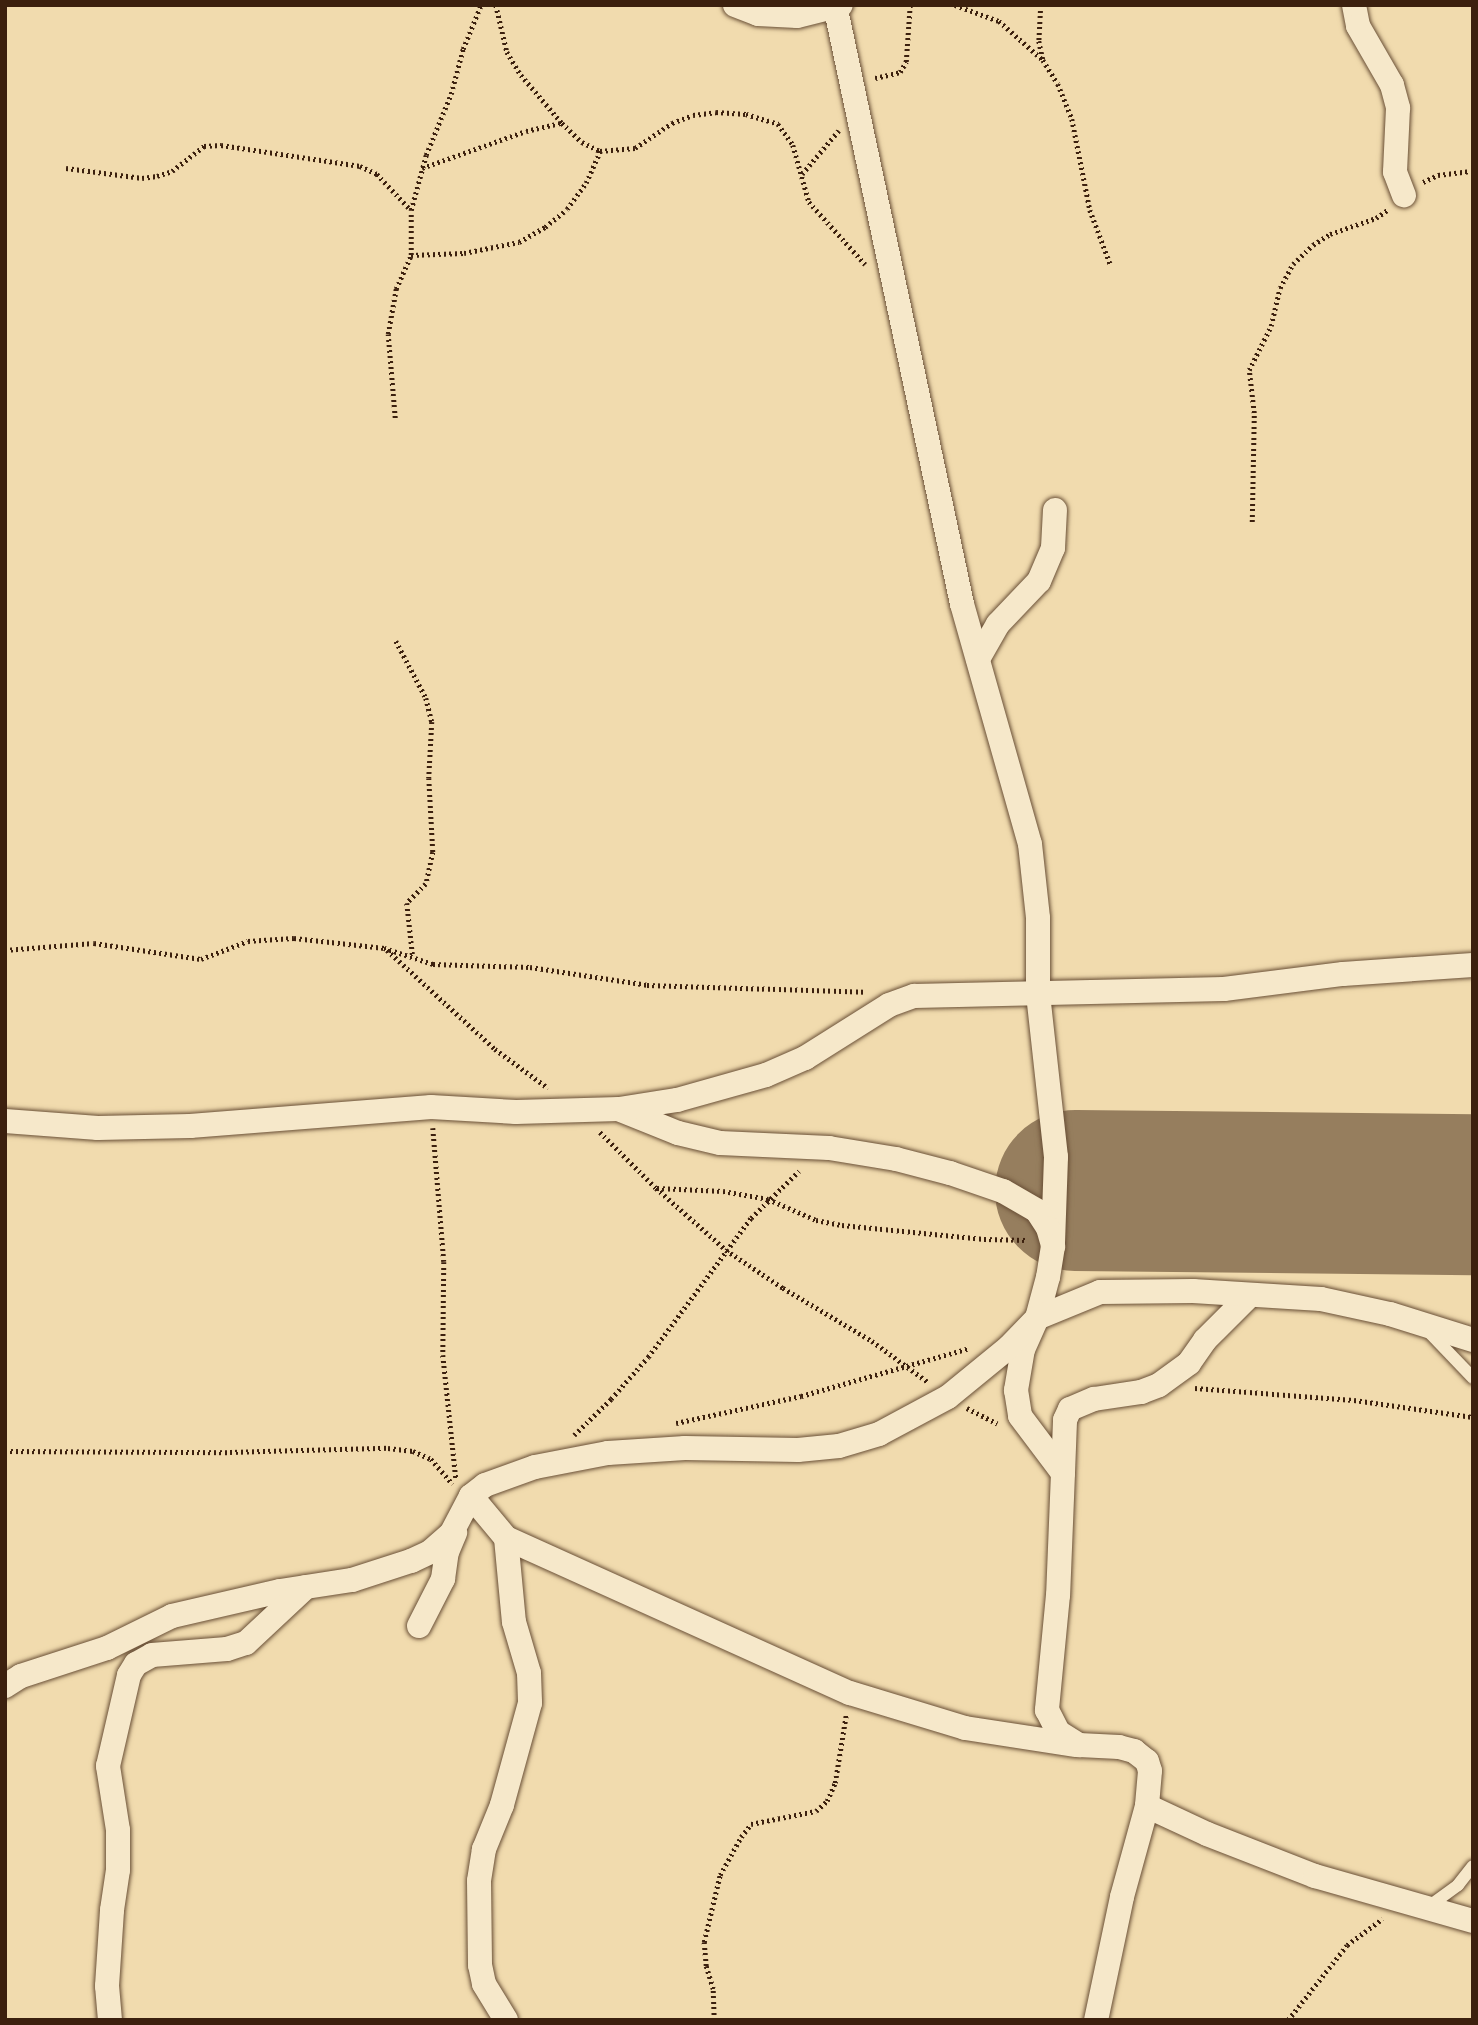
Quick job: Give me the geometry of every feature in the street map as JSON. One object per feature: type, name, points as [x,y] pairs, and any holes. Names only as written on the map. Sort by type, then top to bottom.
[{"type":"street","points":[[735,5],[758,14],[797,16],[837,6],[962,604],[1030,844],[1038,918],[1038,994],[1056,1157],[1052,1243],[1037,1318],[1023,1349],[1016,1390],[1020,1416],[1063,1473]]},
{"type":"street","points":[[1354,5],[1358,26],[1392,85],[1398,108],[1395,172],[1404,195]]},
{"type":"street","points":[[978,659],[998,624],[1039,581],[1053,548],[1055,510]]},
{"type":"street","points":[[5,1121],[98,1128],[191,1126],[431,1107],[516,1112],[619,1109],[677,1100],[766,1075],[805,1058],[889,1005],[915,996],[1224,989],[1343,974],[1473,965]]},
{"type":"street","points":[[619,1109],[678,1133],[720,1143],[829,1148],[896,1159],[1003,1191],[1037,1212],[1048,1228],[1052,1243]]},
{"type":"street","points":[[419,1626],[443,1579],[447,1552],[457,1525],[471,1496],[485,1485],[508,1475],[608,1453],[685,1448],[762,1447],[799,1450],[839,1446],[879,1434],[948,1397],[993,1362],[1037,1318],[1100,1292],[1193,1291],[1321,1299],[1473,1340]]},
{"type":"street","points":[[1079,1745],[1058,1732],[1047,1710],[1058,1595],[1065,1420],[1070,1409],[1094,1399],[1141,1392],[1160,1385],[1189,1363],[1205,1340],[1249,1296]]},
{"type":"street","points":[[471,1496],[506,1538],[850,1693],[965,1728],[1079,1745],[1119,1747],[1142,1756],[1150,1771],[1147,1806],[1119,1909],[1096,2020]]},
{"type":"street","points":[[5,1686],[20,1676],[107,1647],[172,1616],[306,1587],[352,1580],[411,1561],[430,1552],[457,1525]]},
{"type":"street","points":[[506,1538],[514,1622],[529,1673],[530,1703],[502,1805],[484,1849],[479,1908],[484,1984],[506,2020]]},
{"type":"street","points":[[110,2020],[107,1986],[112,1910],[118,1870],[118,1830],[108,1766],[129,1675],[136,1664],[152,1655],[227,1649],[246,1643],[306,1587]]},
{"type":"street","points":[[1147,1806],[1315,1876],[1416,1907],[1473,1921]]},
{"type":"lane","points":[[1421,1324],[1473,1378]]},
{"type":"lane","points":[[1416,1907],[1458,1885],[1473,1866]]},
{"type":"path","points":[[395,418],[388,334],[396,289],[411,255],[411,210],[421,169],[451,94],[463,49],[481,5]]},
{"type":"path","points":[[496,5],[507,52],[521,75],[562,123],[582,142],[600,151],[635,148],[672,123],[693,115],[716,112],[746,114],[769,120],[786,132],[809,202],[868,267]]},
{"type":"path","points":[[853,81],[900,72],[909,46],[910,5]]},
{"type":"path","points":[[955,5],[999,21],[1043,60],[1058,84],[1072,118],[1090,210],[1111,266]]},
{"type":"path","points":[[1041,5],[1039,41],[1043,60]]},
{"type":"path","points":[[801,175],[859,109]]},
{"type":"path","points":[[421,169],[526,131],[562,123]]},
{"type":"path","points":[[66,168],[142,178],[157,176],[172,172],[204,146],[221,145],[360,166],[377,174],[411,210]]},
{"type":"path","points":[[411,255],[494,249],[528,237],[567,209],[586,183],[600,151]]},
{"type":"path","points":[[1252,522],[1254,413],[1249,370],[1271,326],[1280,288],[1293,264],[1330,234],[1376,218],[1420,183],[1438,175],[1473,171]]},
{"type":"path","points":[[396,641],[426,698],[432,722],[429,778],[433,852],[426,884],[407,903],[413,958]]},
{"type":"path","points":[[5,950],[93,943],[201,959],[248,941],[274,938],[384,947],[433,964],[530,967],[647,985],[869,992]]},
{"type":"path","points":[[384,947],[495,1049],[577,1110],[656,1188],[726,1250],[910,1367],[948,1397],[1037,1442]]},
{"type":"path","points":[[5,1451],[230,1452],[388,1448],[413,1451],[431,1459],[457,1489],[454,1438],[445,1392],[444,1262],[431,1107]]},
{"type":"path","points":[[566,1442],[611,1399],[648,1357],[726,1250],[768,1199],[829,1148]]},
{"type":"path","points":[[656,1188],[723,1191],[768,1199],[816,1220],[842,1226],[1052,1243]]},
{"type":"path","points":[[665,1426],[910,1367]]},
{"type":"path","points":[[1160,1385],[1354,1400],[1473,1417]]},
{"type":"path","points":[[714,2020],[713,1989],[706,1966],[704,1942],[720,1875],[751,1824],[816,1811],[827,1801],[835,1783],[850,1693]]},
{"type":"path","points":[[1288,2020],[1347,1945],[1371,1926],[1416,1907]]},
{"type":"runway","points":[[1075,1190],[1473,1194]]}]
